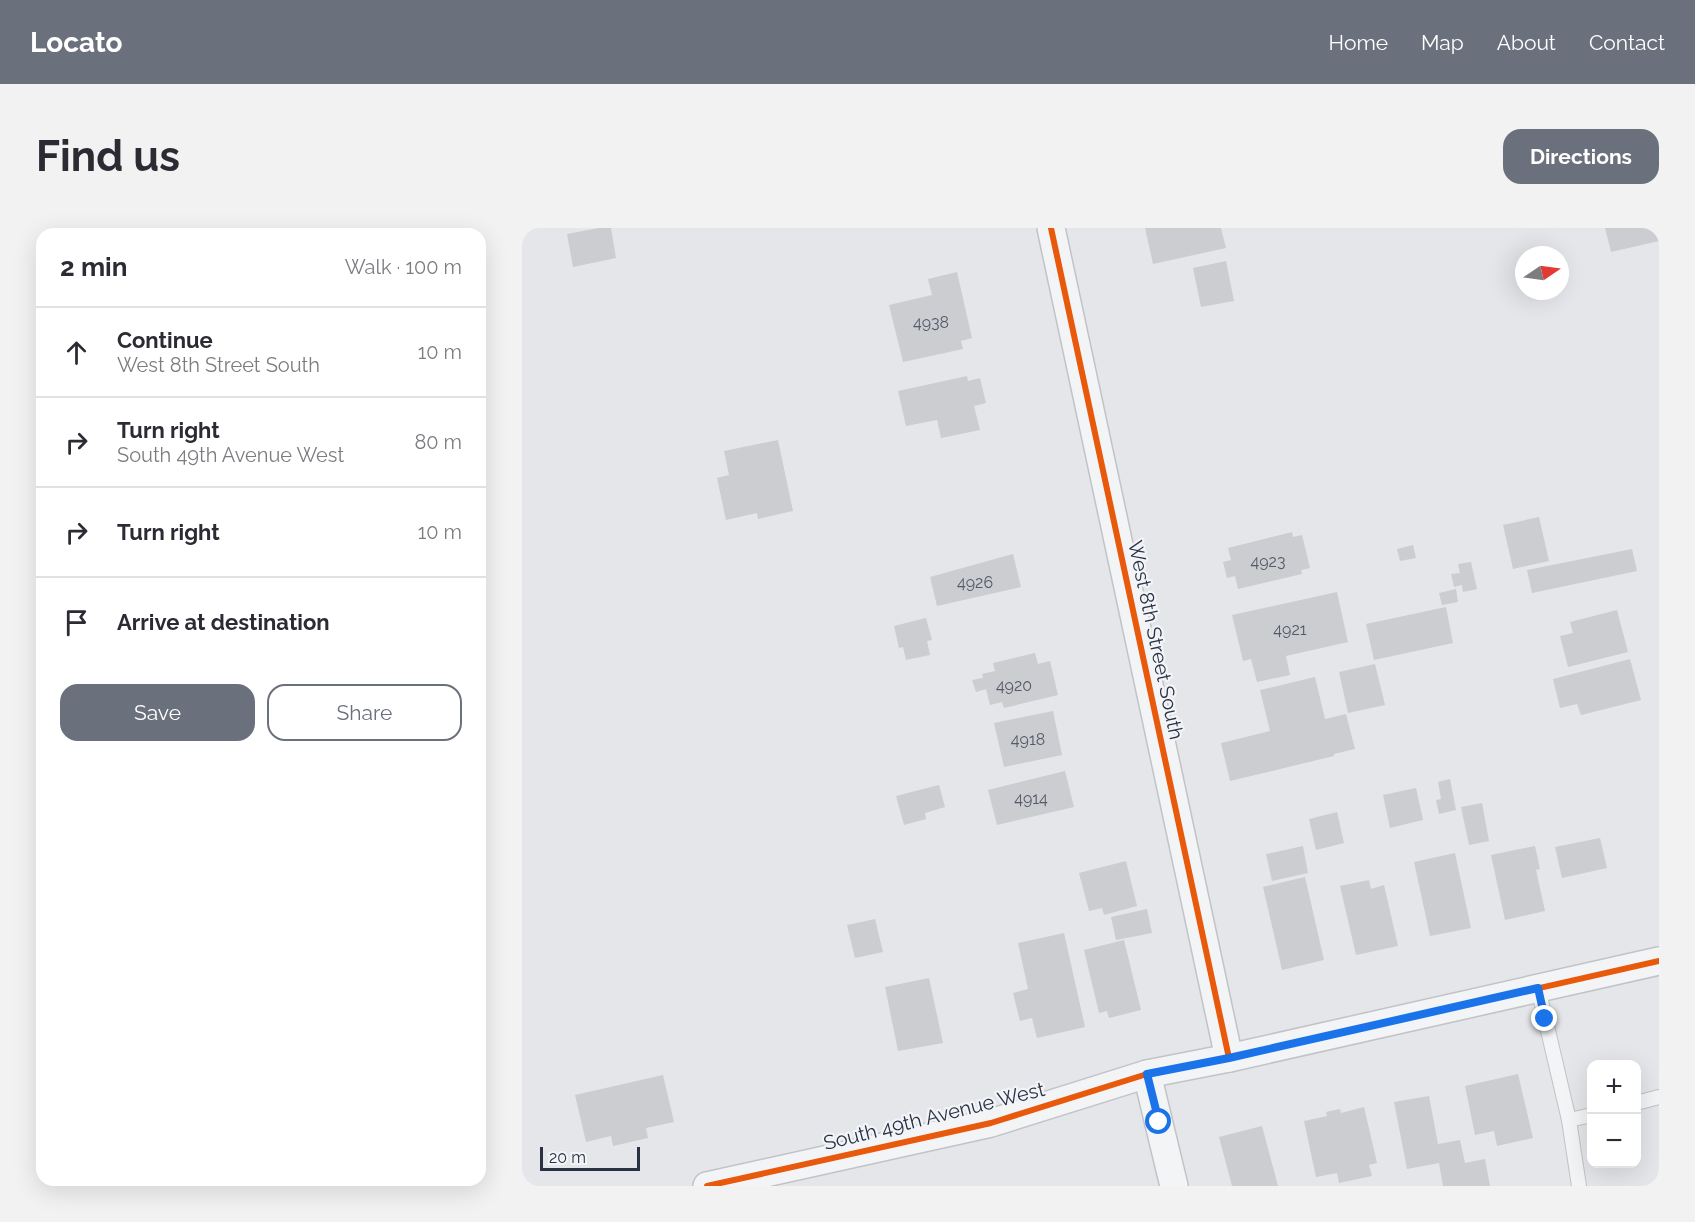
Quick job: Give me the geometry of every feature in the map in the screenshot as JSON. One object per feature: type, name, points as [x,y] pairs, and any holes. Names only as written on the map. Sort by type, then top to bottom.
[{"type":"street","name":"West 8th Street South","points":[[1051,228],[1229,1058]]},
{"type":"street","name":"South 49th Avenue West","points":[[707,1186],[991,1123],[1147,1074],[1229,1058],[1659,962]]},
{"type":"street","points":[[1147,1074],[1174,1186]]},
{"type":"lane","points":[[1538,988],[1569,1120],[1579,1186]]},
{"type":"lane","points":[[1641,1102],[1659,1097]]},
{"type":"lane","points":[[1569,1120],[1587,1115]]},
{"type":"building","points":[[611,228],[616,258],[573,267],[567,234]]},
{"type":"building","points":[[1145,228],[1221,228],[1226,248],[1153,264]]},
{"type":"building","points":[[1605,228],[1659,228],[1659,241],[1611,252]]},
{"type":"building","points":[[1226,261],[1234,301],[1201,307],[1193,268]]},
{"type":"building","points":[[957,272],[972,338],[961,341],[963,349],[903,362],[889,305],[932,295],[928,279]]},
{"type":"building","points":[[967,376],[968,381],[980,378],[986,403],[974,406],[980,430],[941,438],[937,420],[906,426],[898,391]]},
{"type":"building","points":[[778,440],[793,511],[758,519],[757,513],[726,520],[717,478],[729,475],[724,451]]},
{"type":"building","points":[[1539,517],[1549,561],[1513,569],[1503,525]]},
{"type":"building","points":[[1292,532],[1293,537],[1302,535],[1310,568],[1301,570],[1302,574],[1238,589],[1235,576],[1227,578],[1223,562],[1231,560],[1228,548]]},
{"type":"building","points":[[1413,545],[1416,558],[1400,561],[1397,549]]},
{"type":"building","points":[[1632,549],[1637,571],[1532,593],[1527,570]]},
{"type":"building","points":[[1013,554],[1021,587],[937,606],[930,577]]},
{"type":"building","points":[[1471,562],[1477,589],[1463,592],[1462,585],[1454,587],[1451,574],[1460,573],[1458,564]]},
{"type":"building","points":[[1456,589],[1458,602],[1442,605],[1439,593]]},
{"type":"building","points":[[1337,592],[1348,642],[1286,656],[1290,675],[1257,682],[1251,659],[1243,661],[1232,615]]},
{"type":"building","points":[[1446,607],[1453,643],[1374,660],[1366,624]]},
{"type":"building","points":[[1617,610],[1628,652],[1568,667],[1560,636],[1573,633],[1570,622]]},
{"type":"building","points":[[926,618],[932,640],[927,641],[930,655],[906,660],[903,647],[899,648],[894,626]]},
{"type":"building","points":[[1035,653],[1038,664],[1050,661],[1058,695],[1004,708],[1002,702],[990,705],[986,689],[976,692],[972,680],[983,678],[982,674],[995,671],[993,663]]},
{"type":"building","points":[[1630,659],[1641,700],[1581,715],[1577,704],[1560,708],[1553,679]]},
{"type":"building","points":[[1375,664],[1385,705],[1348,713],[1339,672]]},
{"type":"building","points":[[1315,677],[1325,719],[1346,714],[1355,749],[1230,781],[1221,743],[1270,731],[1260,690]]},
{"type":"building","points":[[1053,711],[1062,755],[1004,767],[994,723]]},
{"type":"building","points":[[1065,771],[1074,807],[997,825],[988,790]]},
{"type":"building","points":[[1450,779],[1456,810],[1439,814],[1436,800],[1441,799],[1438,782]]},
{"type":"building","points":[[939,785],[945,807],[925,813],[926,819],[904,825],[896,796]]},
{"type":"building","points":[[1416,788],[1423,820],[1390,828],[1383,795]]},
{"type":"building","points":[[1482,803],[1489,841],[1469,845],[1461,807]]},
{"type":"building","points":[[1337,812],[1344,843],[1316,850],[1309,819]]},
{"type":"building","points":[[1600,838],[1607,868],[1562,878],[1555,847]]},
{"type":"building","points":[[1303,846],[1308,873],[1272,881],[1266,854]]},
{"type":"building","points":[[1535,846],[1540,869],[1536,870],[1545,911],[1505,920],[1491,855]]},
{"type":"building","points":[[1455,853],[1471,928],[1430,936],[1414,862]]},
{"type":"building","points":[[1126,861],[1137,906],[1104,915],[1102,908],[1089,911],[1079,873]]},
{"type":"building","points":[[1305,877],[1324,960],[1282,970],[1263,887]]},
{"type":"building","points":[[1369,880],[1371,889],[1384,885],[1398,946],[1356,955],[1340,886]]},
{"type":"building","points":[[1147,909],[1152,933],[1116,940],[1111,917]]},
{"type":"building","points":[[875,919],[883,952],[855,958],[847,925]]},
{"type":"building","points":[[1064,933],[1085,1027],[1037,1038],[1032,1018],[1020,1021],[1013,993],[1028,989],[1018,943]]},
{"type":"building","points":[[1124,940],[1141,1010],[1109,1018],[1107,1011],[1099,1013],[1084,950]]},
{"type":"building","points":[[929,978],[943,1043],[898,1051],[885,987]]},
{"type":"building","points":[[1518,1074],[1533,1138],[1497,1146],[1494,1131],[1475,1135],[1465,1086]]},
{"type":"building","points":[[663,1075],[674,1122],[646,1128],[648,1138],[613,1146],[611,1136],[586,1142],[575,1095]]},
{"type":"building","points":[[1429,1096],[1438,1144],[1460,1140],[1465,1163],[1485,1159],[1490,1186],[1443,1186],[1439,1163],[1407,1169],[1394,1102]]},
{"type":"building","points":[[1364,1107],[1377,1163],[1369,1165],[1372,1176],[1339,1183],[1337,1173],[1316,1177],[1304,1121],[1327,1116],[1326,1112],[1340,1109],[1341,1113]]},
{"type":"building","points":[[1262,1126],[1278,1186],[1232,1186],[1219,1137]]},
{"type":"cycle path","points":[[1051,228],[1229,1058]]},
{"type":"cycle path","points":[[707,1186],[991,1123],[1147,1074],[1229,1058],[1659,961]]},
{"type":"route","points":[[1159,1122],[1147,1074],[1229,1058],[1538,988],[1545,1019]]}]
